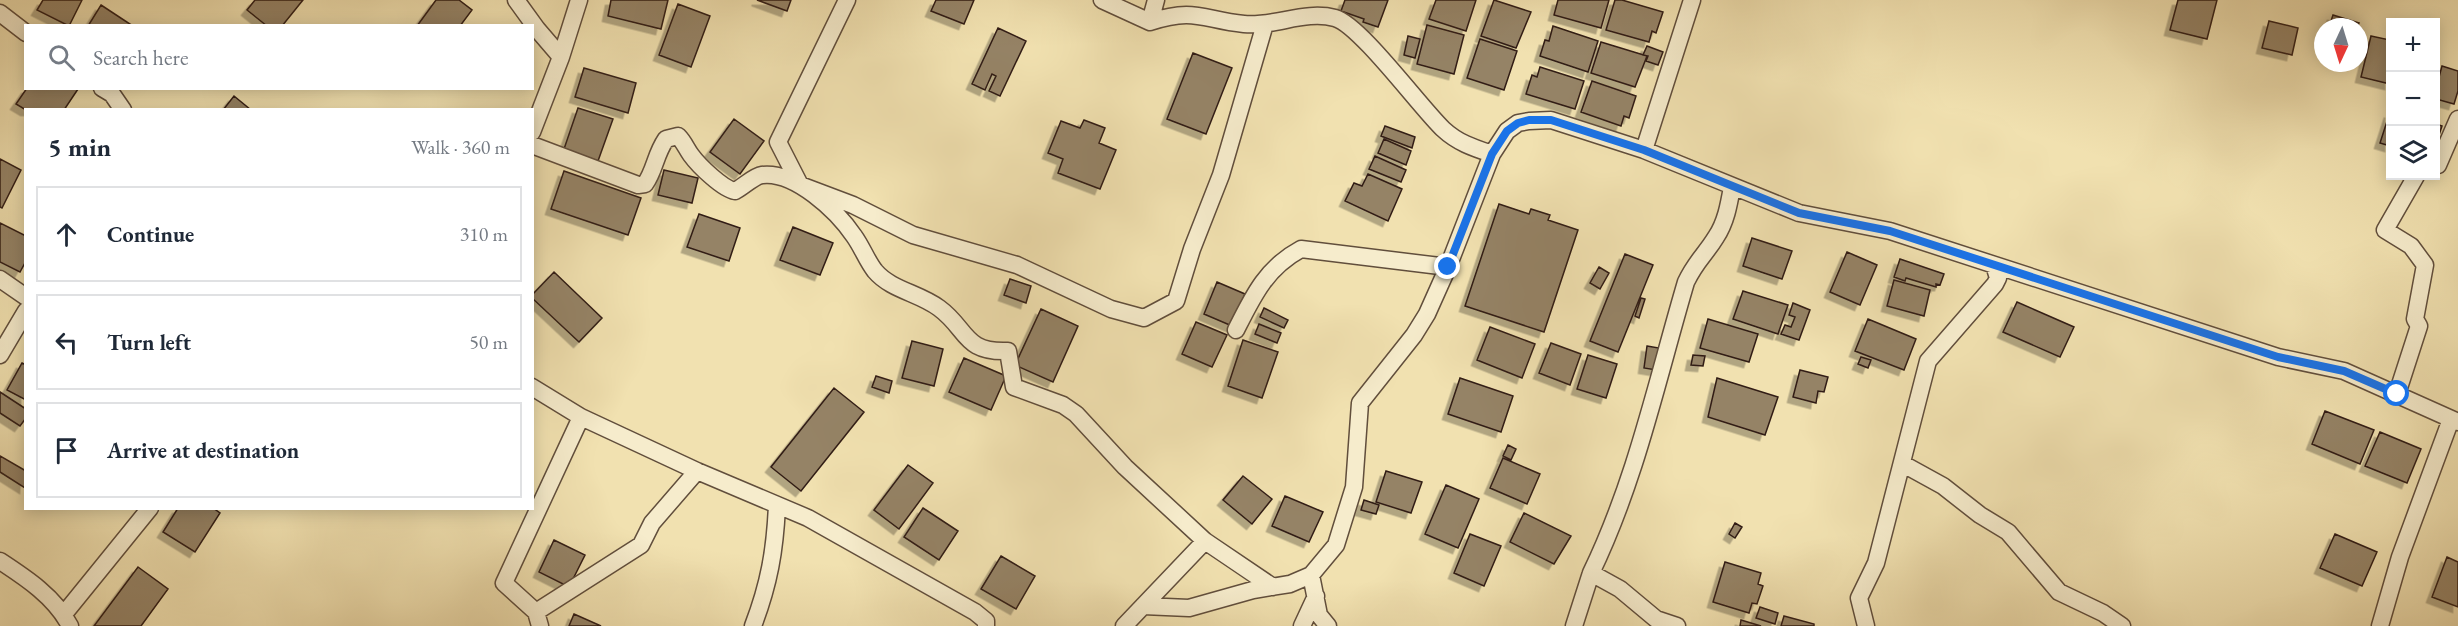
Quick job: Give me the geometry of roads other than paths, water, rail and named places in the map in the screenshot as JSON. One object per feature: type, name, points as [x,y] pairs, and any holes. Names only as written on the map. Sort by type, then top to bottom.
[{"type":"street","points":[[516,0],[533,24]]},
{"type":"street","points":[[534,127],[561,57],[579,0]]},
{"type":"street","points":[[848,0],[778,142],[800,185],[830,208],[854,235],[875,271],[885,280],[939,308],[963,335],[984,350],[1008,351],[1014,387],[1063,405],[1076,414],[1125,467],[1205,542],[1273,587]]},
{"type":"street","points":[[1102,0],[1150,22],[1172,15],[1196,14],[1244,24],[1265,24],[1319,15],[1338,19],[1371,48],[1444,129],[1461,143],[1492,154]]},
{"type":"street","points":[[1150,22],[1156,0]]},
{"type":"street","points":[[1644,150],[1692,0]]},
{"type":"street","points":[[0,13],[24,31]]},
{"type":"street","points":[[534,146],[638,185],[645,184],[650,177],[657,152],[666,139],[678,136],[686,144],[691,154],[726,189],[735,191],[760,175],[775,176],[853,205],[913,235],[1017,265],[1111,309],[1144,318],[1176,301],[1192,249],[1221,175],[1265,24]]},
{"type":"street","points":[[534,25],[561,57]]},
{"type":"street","points":[[105,90],[112,94],[122,108]]},
{"type":"street","points":[[2440,160],[2458,119]]},
{"type":"street","points":[[1143,606],[1189,608],[1253,590],[1290,584],[1311,576],[1336,545],[1343,526],[1354,487],[1360,403],[1414,335],[1427,314],[1492,154],[1507,131],[1518,123],[1529,120],[1551,120],[1644,150],[1799,213],[1890,231],[2278,357],[2344,371],[2454,421],[2400,557],[2380,626]]},
{"type":"street","points":[[2397,394],[2419,326],[2415,319],[2425,265],[2411,246],[2385,230],[2414,180]]},
{"type":"street","points":[[1574,626],[1591,573],[1603,549],[1641,446],[1686,282],[1695,263],[1715,238],[1725,219],[1732,187]]},
{"type":"street","points":[[1236,330],[1256,290],[1286,257],[1301,249],[1448,267]]},
{"type":"street","points":[[1866,626],[1859,598],[1876,563],[1885,524],[1904,464],[1928,361],[1995,284],[1998,278],[1994,265]]},
{"type":"street","points":[[0,279],[24,296]]},
{"type":"street","points":[[0,355],[24,314]]},
{"type":"street","points":[[534,388],[581,417],[697,471],[808,518],[860,545],[965,606],[986,621],[986,626]]},
{"type":"street","points":[[581,417],[504,583],[538,619],[641,545],[652,523],[697,471]]},
{"type":"street","points":[[1904,464],[1943,486],[1980,515],[2008,532],[2059,592],[2103,613],[2121,626]]},
{"type":"street","points":[[753,626],[764,598],[775,549],[777,506]]},
{"type":"street","points":[[0,561],[31,582],[67,620],[149,510]]},
{"type":"street","points":[[1124,626],[1205,542]]},
{"type":"street","points":[[1591,573],[1620,589],[1656,620],[1677,626]]},
{"type":"street","points":[[1311,576],[1319,615],[1328,626]]},
{"type":"street","points":[[1302,626],[1316,596]]}]
